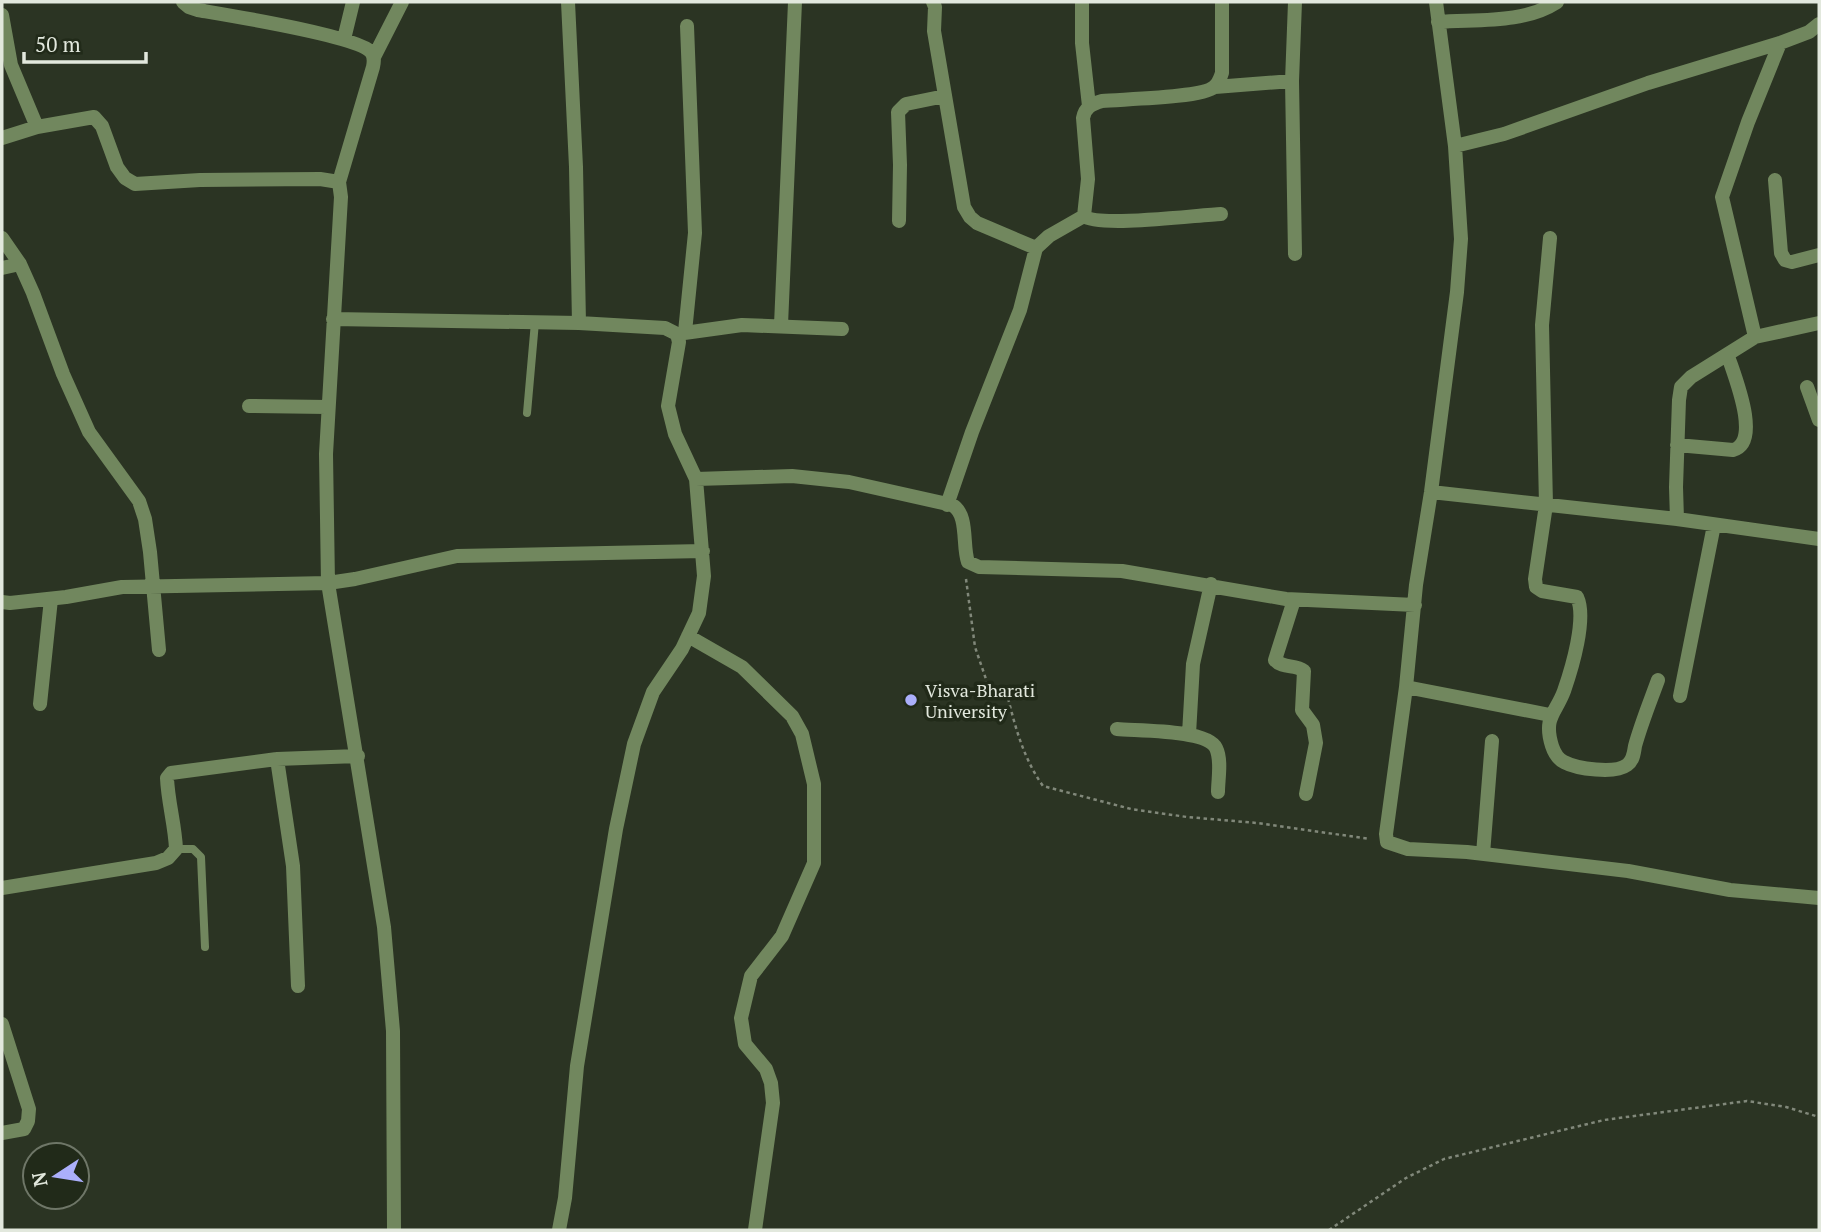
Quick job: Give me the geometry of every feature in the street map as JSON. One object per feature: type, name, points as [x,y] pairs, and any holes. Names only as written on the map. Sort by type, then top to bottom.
[{"type":"street","points":[[183,2],[198,10],[344,39],[370,50],[374,57]]},
{"type":"street","points":[[344,39],[353,2]]},
{"type":"street","points":[[394,1230],[393,1031],[384,927],[328,583],[327,407],[341,197],[339,182],[374,57],[402,2]]},
{"type":"street","points":[[568,2],[576,167],[579,323]]},
{"type":"street","points":[[781,325],[795,2]]},
{"type":"street","points":[[1082,2],[1082,43],[1089,106],[1083,118],[1088,179],[1084,216]]},
{"type":"street","points":[[1089,106],[1102,101],[1206,92],[1215,87],[1222,73],[1222,2]]},
{"type":"street","points":[[1296,2],[1292,81],[1296,254]]},
{"type":"street","points":[[1436,2],[1455,146],[1461,239],[1457,292],[1431,492],[1416,585],[1387,842],[1408,849],[1483,854],[1628,870],[1730,890],[1819,898]]},
{"type":"street","points":[[1438,22],[1526,16],[1557,2]]},
{"type":"street","points":[[937,4],[934,31],[964,207],[977,223],[1036,248]]},
{"type":"street","points":[[2,15],[11,65],[37,127]]},
{"type":"street","points":[[1455,146],[1504,134],[1648,83],[1780,43],[1810,32],[1819,24]]},
{"type":"street","points":[[559,1230],[565,1198],[577,1066],[616,829],[634,744],[653,692],[699,613],[704,576],[696,478],[676,434],[667,406],[681,333],[695,233],[687,26]]},
{"type":"street","points":[[1755,337],[1722,197],[1748,122],[1780,43]]},
{"type":"street","points":[[1215,87],[1292,81]]},
{"type":"street","points":[[899,221],[898,112],[905,104],[945,96]]},
{"type":"street","points":[[2,138],[37,127],[94,117],[102,126],[117,167],[125,178],[135,184],[294,179],[339,182]]},
{"type":"street","points":[[1775,180],[1781,253],[1784,260],[1792,262],[1819,255]]},
{"type":"street","points":[[1084,216],[1089,220],[1110,221],[1221,214]]},
{"type":"street","points":[[947,505],[972,432],[1020,310],[1036,248],[1049,236],[1084,216]]},
{"type":"street","points":[[2,237],[20,264],[33,293],[63,374],[89,432],[139,501],[150,552],[159,650]]},
{"type":"street","points":[[1550,238],[1542,325],[1546,505],[1535,579],[1536,587],[1542,591],[1577,597],[1581,613],[1574,655],[1563,693],[1550,715],[1552,747],[1564,762],[1589,770],[1624,767],[1632,760],[1658,680]]},
{"type":"street","points":[[2,268],[20,264]]},
{"type":"street","points":[[333,319],[579,323],[665,328],[681,333],[742,325],[842,329]]},
{"type":"street","points":[[1677,519],[1677,445],[1681,387],[1691,377],[1755,337],[1819,323]]},
{"type":"street","points":[[1677,445],[1733,450],[1739,449],[1744,443],[1744,405],[1728,356]]},
{"type":"street","points":[[1807,387],[1819,420]]},
{"type":"street","points":[[249,406],[327,407]]},
{"type":"street","points":[[696,478],[792,476],[849,482],[958,508],[962,517],[968,562],[979,567],[1122,570],[1294,600],[1415,605]]},
{"type":"street","points":[[1431,492],[1677,519],[1819,540]]},
{"type":"street","points":[[1680,696],[1714,525]]},
{"type":"street","points":[[2,601],[10,604],[122,587],[328,583],[457,556],[703,551]]},
{"type":"street","points":[[1189,734],[1193,664],[1210,584]]},
{"type":"street","points":[[40,704],[51,599]]},
{"type":"street","points":[[1294,600],[1275,660],[1280,665],[1304,671],[1302,710],[1313,725],[1316,743],[1306,794]]},
{"type":"street","points":[[688,636],[742,667],[792,716],[802,734],[814,784],[814,863],[782,936],[751,976],[741,1018],[745,1044],[765,1069],[771,1083],[773,1103],[755,1230]]},
{"type":"street","points":[[1406,687],[1550,715]]},
{"type":"street","points":[[1117,729],[1189,734],[1215,745],[1218,753],[1217,792]]},
{"type":"street","points":[[1483,854],[1492,741]]},
{"type":"street","points":[[2,888],[156,863],[168,858],[176,849],[167,778],[171,773],[277,759],[358,757]]},
{"type":"street","points":[[277,759],[293,866],[298,986]]},
{"type":"street","points":[[2,1024],[29,1109],[29,1121],[24,1129],[2,1133]]},
{"type":"lane","points":[[527,413],[535,322]]},
{"type":"lane","points":[[176,849],[193,849],[201,858],[205,947]]},
{"type":"path","points":[[968,562],[966,578],[975,648],[988,685],[1008,698],[1019,742],[1032,771],[1043,786],[1131,809],[1257,823],[1387,842]]},
{"type":"path","points":[[1329,1230],[1406,1178],[1444,1159],[1604,1120],[1746,1101],[1786,1107],[1819,1117]]},
{"type":"place","name":"Visva-Bharati University","points":[[911,700]]}]
